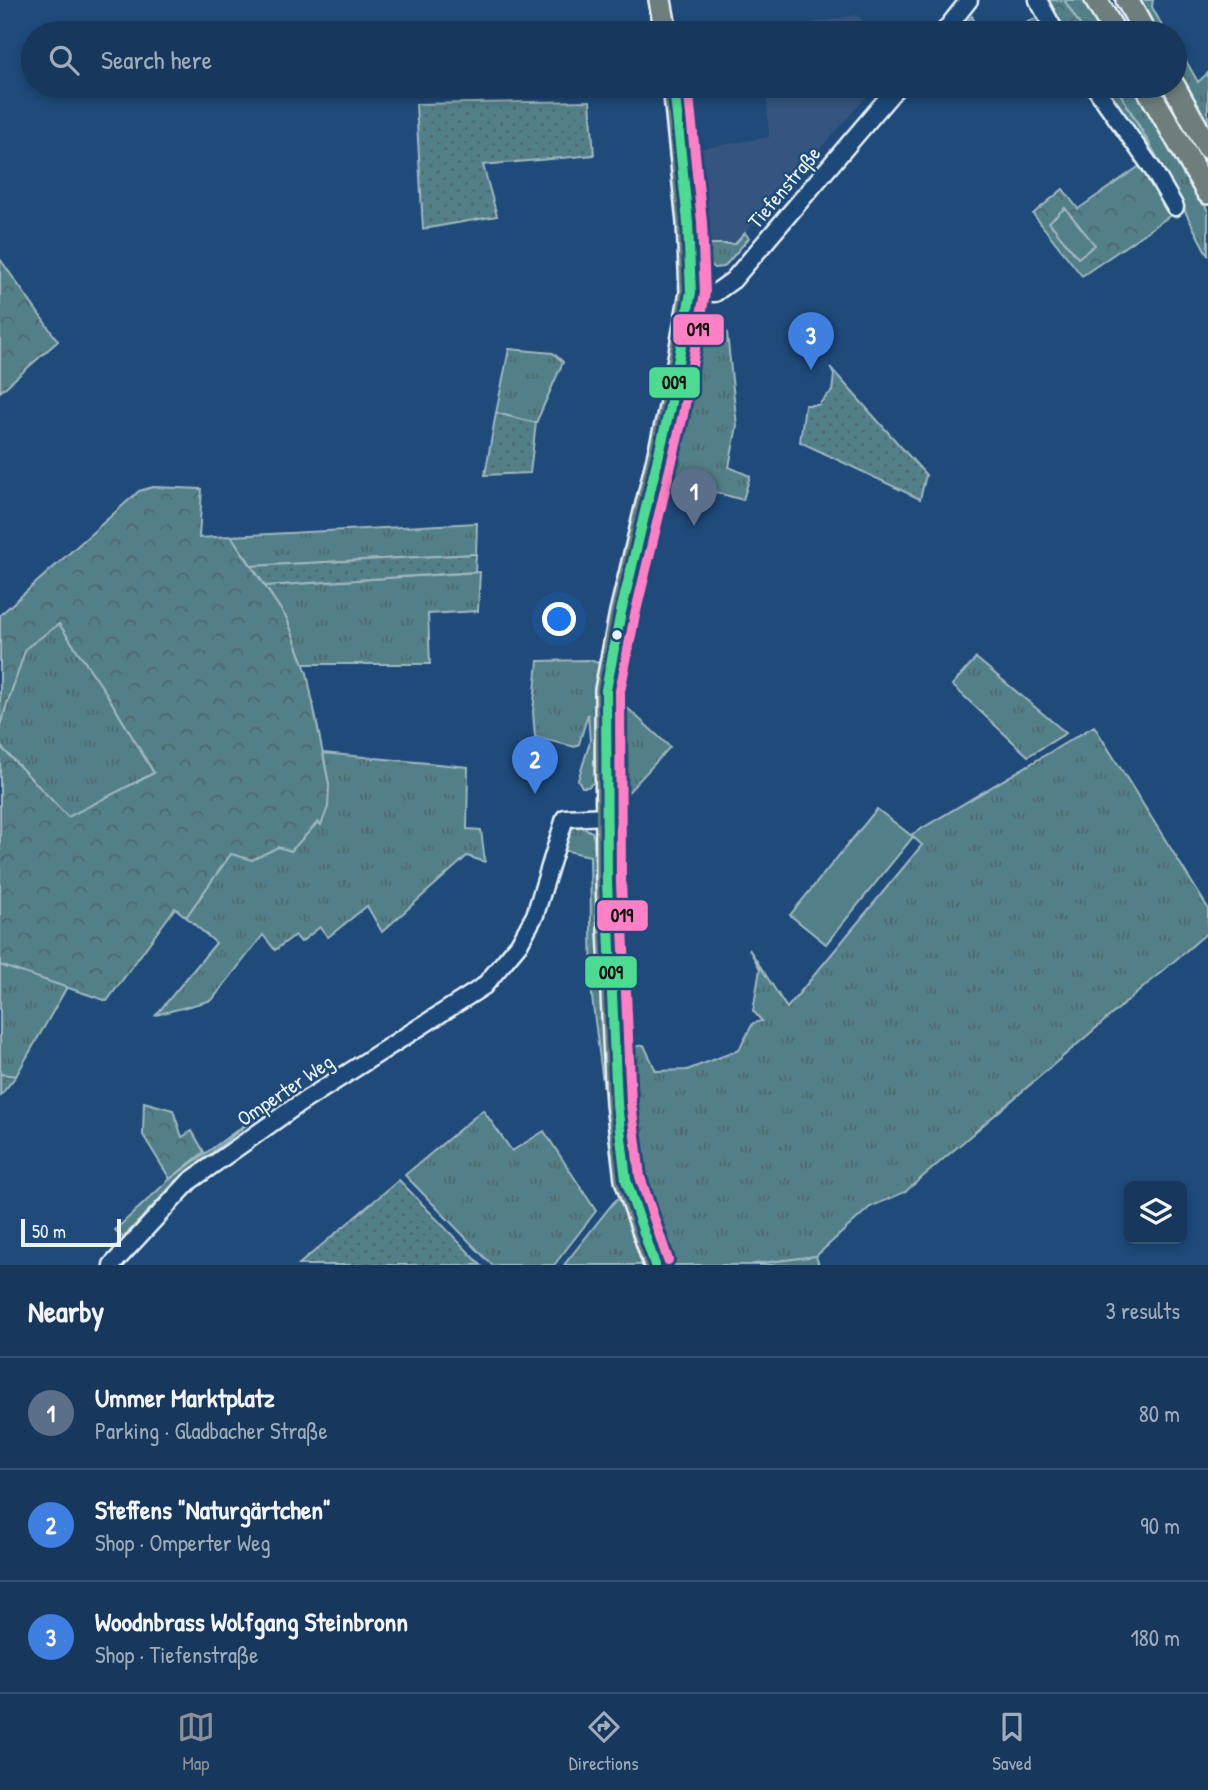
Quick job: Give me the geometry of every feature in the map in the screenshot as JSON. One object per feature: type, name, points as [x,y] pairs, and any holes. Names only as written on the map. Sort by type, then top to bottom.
[{"type":"main road","points":[[660,0],[664,21]]},
{"type":"main road","points":[[1096,0],[1108,21]]},
{"type":"main road","points":[[1127,0],[1138,21]]},
{"type":"main road","points":[[655,1265],[626,1180],[617,1104],[611,1023],[607,816],[608,678],[669,412],[691,292],[688,223],[675,98]]},
{"type":"main road","points":[[1153,98],[1208,193]]},
{"type":"main road","points":[[1181,98],[1208,148]]},
{"type":"street","points":[[952,21],[969,0]]},
{"type":"street","points":[[1038,0],[1049,21]]},
{"type":"street","name":"Tiefenstraße","points":[[691,292],[715,293],[733,280],[888,98]]},
{"type":"street","points":[[1102,98],[1152,168],[1175,207]]},
{"type":"street","name":"Omperter Weg","points":[[112,1265],[190,1181],[296,1105],[485,986],[519,944],[535,915],[565,818],[607,816]]},
{"type":"shaded area","points":[[857,15],[863,21],[824,21]]},
{"type":"shaded area","points":[[767,98],[865,98],[735,244],[703,244],[693,150],[769,137]]},
{"type":"green space","points":[[1043,0],[1064,0],[1077,21],[1054,21]]},
{"type":"green space","points":[[1064,0],[1085,0],[1098,21],[1077,21]]},
{"type":"green space","points":[[1138,0],[1153,0],[1152,7],[1160,21],[1149,21]]},
{"type":"green space","points":[[1041,16],[1044,21],[1029,21]]},
{"type":"green space","points":[[1187,63],[1198,82],[1208,73],[1208,132],[1187,94]]},
{"type":"green space","points":[[1105,98],[1123,98],[1184,207],[1181,209]]},
{"type":"green space","points":[[1123,98],[1142,98],[1208,211],[1208,256]]},
{"type":"green space","points":[[1162,98],[1168,98],[1208,166],[1208,177]]},
{"type":"green space","points":[[590,101],[594,155],[483,165],[497,216],[423,229],[416,104]]},
{"type":"green space","points":[[1144,163],[1174,213],[1082,276],[1033,214],[1063,189],[1078,209]]},
{"type":"green space","points":[[1065,208],[1095,245],[1078,258],[1049,222]]},
{"type":"green space","points":[[745,233],[749,238],[724,267],[715,268],[706,261],[703,244],[735,244]]},
{"type":"green space","points":[[0,259],[58,341],[0,392]]},
{"type":"green space","points":[[722,327],[727,333],[737,426],[729,467],[750,476],[743,500],[671,480],[705,335]]},
{"type":"green space","points":[[509,349],[553,353],[563,362],[536,423],[496,413]]},
{"type":"green space","points":[[830,367],[926,475],[920,499],[800,442],[805,405],[818,405],[832,391],[834,375]]},
{"type":"green space","points":[[496,413],[536,423],[530,473],[485,475]]},
{"type":"green space","points":[[153,487],[202,489],[199,538],[231,536],[287,619],[307,673],[329,785],[328,807],[321,825],[318,822],[291,851],[278,847],[252,860],[231,854],[186,917],[175,908],[107,1001],[0,965],[0,746],[68,817],[154,773],[105,691],[59,624],[26,648],[0,725],[0,615],[139,491]]},
{"type":"green space","points":[[477,523],[476,554],[252,566],[231,536]]},
{"type":"green space","points":[[476,554],[475,572],[265,586],[252,566]]},
{"type":"green space","points":[[480,572],[478,611],[428,614],[430,664],[304,664],[287,619],[265,586]]},
{"type":"green space","points":[[59,624],[105,691],[154,773],[68,818],[0,746],[0,725],[26,648]]},
{"type":"green space","points":[[976,658],[1066,733],[1028,756],[952,685]]},
{"type":"green space","points":[[589,660],[602,664],[596,699],[596,780],[588,787],[582,787],[578,780],[590,742],[588,714],[579,744],[575,747],[535,737],[533,712],[538,661]]},
{"type":"green space","points":[[623,704],[670,747],[620,801],[619,715]]},
{"type":"green space","points":[[1094,726],[1208,908],[1208,932],[905,1192],[870,1207],[816,1256],[751,1265],[664,1265],[631,1164],[616,997],[623,997],[627,1048],[644,1045],[656,1071],[687,1070],[739,1050],[753,1023],[762,1021],[753,1011],[760,969],[749,949],[787,1008],[922,845],[911,835]]},
{"type":"green space","points":[[323,753],[468,767],[467,829],[481,830],[485,862],[467,856],[382,932],[367,906],[328,937],[320,927],[301,942],[295,935],[275,950],[263,935],[212,1000],[156,1015],[216,943],[186,917],[231,853],[252,860],[278,847],[329,785]]},
{"type":"green space","points":[[877,809],[913,837],[826,944],[790,915]]},
{"type":"green space","points":[[578,825],[592,832],[594,839],[604,1063],[618,1167],[615,1177],[592,997],[590,856],[563,850],[571,829]]},
{"type":"green space","points":[[0,965],[67,987],[16,1076],[0,1074]]},
{"type":"green space","points":[[0,1074],[16,1076],[0,1096]]},
{"type":"green space","points":[[144,1102],[173,1110],[182,1137],[192,1131],[204,1152],[170,1179],[143,1135]]},
{"type":"green space","points":[[265,1110],[173,1184],[123,1238],[115,1230],[170,1179]]},
{"type":"green space","points":[[483,1110],[512,1151],[544,1131],[596,1211],[554,1265],[492,1265],[405,1175]]},
{"type":"green space","points":[[399,1180],[481,1265],[298,1265]]},
{"type":"green space","points":[[622,1195],[647,1265],[564,1265],[613,1203]]},
{"type":"green space","points":[[816,1256],[819,1265],[751,1265],[754,1264]]},
{"type":"transit line","name":"009","points":[[655,1265],[626,1180],[617,1104],[607,883],[606,690],[621,612],[669,412],[691,292],[688,223],[675,98]]},
{"type":"transit line","name":"019","points":[[668,1260],[640,1177],[631,1103],[621,883],[620,691],[635,615],[683,415],[705,293],[702,222],[689,98]]},
{"type":"place","name":"Woodnbrass Wolfgang Steinbronn","points":[[811,370]]},
{"type":"place","name":"Ummer Marktplatz","points":[[694,526]]},
{"type":"place","name":"Steffens \"Naturgärtchen\"","points":[[535,794]]}]
